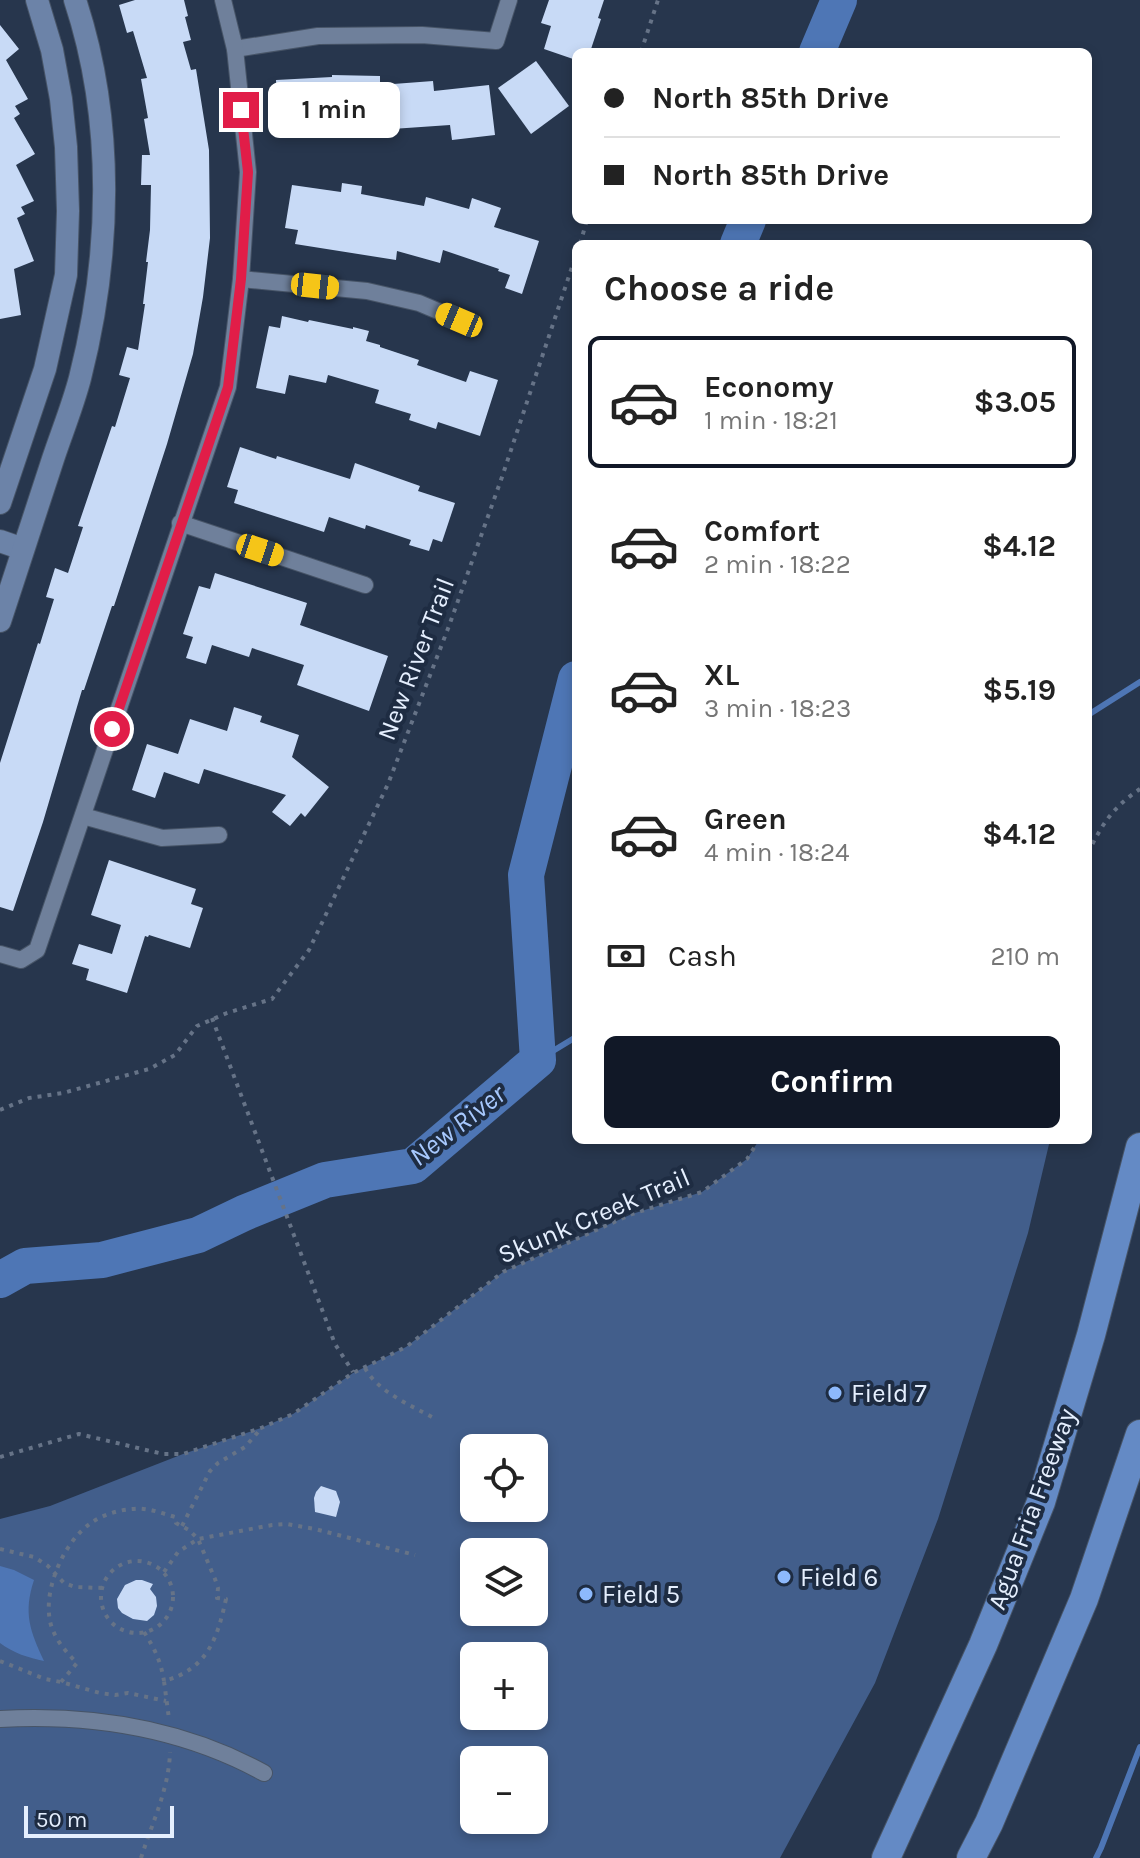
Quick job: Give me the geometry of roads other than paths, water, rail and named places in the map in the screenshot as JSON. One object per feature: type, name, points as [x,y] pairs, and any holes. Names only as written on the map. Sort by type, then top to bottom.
[{"type":"highway","name":"Agua Fria Freeway","points":[[886,1858],[983,1645],[1041,1502],[1091,1335],[1140,1147]]},
{"type":"highway","points":[[971,1858],[989,1823],[1084,1599],[1140,1434]]},
{"type":"street","points":[[0,503],[45,369],[66,275],[67,179],[61,99],[52,50],[37,0]]},
{"type":"street","points":[[0,621],[80,379],[99,278],[104,211],[102,145],[90,55],[75,0]]},
{"type":"street","points":[[0,954],[21,960],[37,950],[228,387],[241,279],[248,172],[235,49],[223,0]]},
{"type":"street","points":[[235,49],[318,36],[422,35],[496,41],[509,0]]},
{"type":"street","points":[[241,279],[367,291],[419,303],[459,320]]},
{"type":"street","points":[[180,523],[365,585]]},
{"type":"street","points":[[0,541],[23,549]]},
{"type":"street","points":[[83,816],[162,838],[219,835]]},
{"type":"street","points":[[0,1719],[31,1717],[115,1722],[171,1734],[244,1761],[264,1773]]},
{"type":"waterway","name":"New River","points":[[819,48],[839,0]]},
{"type":"waterway","name":"New River","points":[[740,240],[746,224]]},
{"type":"waterway","points":[[1092,712],[1140,682]]},
{"type":"waterway","name":"New River","points":[[0,1280],[25,1266],[102,1260],[198,1235],[325,1180],[413,1166],[538,1060],[526,875],[572,695]]},
{"type":"waterway","points":[[538,1060],[572,1039]]},
{"type":"waterway","points":[[1096,1858],[1140,1747]]},
{"type":"place","name":"Field 7","points":[[835,1393]]},
{"type":"place","name":"Field 6","points":[[784,1577]]},
{"type":"place","name":"Field 5","points":[[586,1594]]}]
